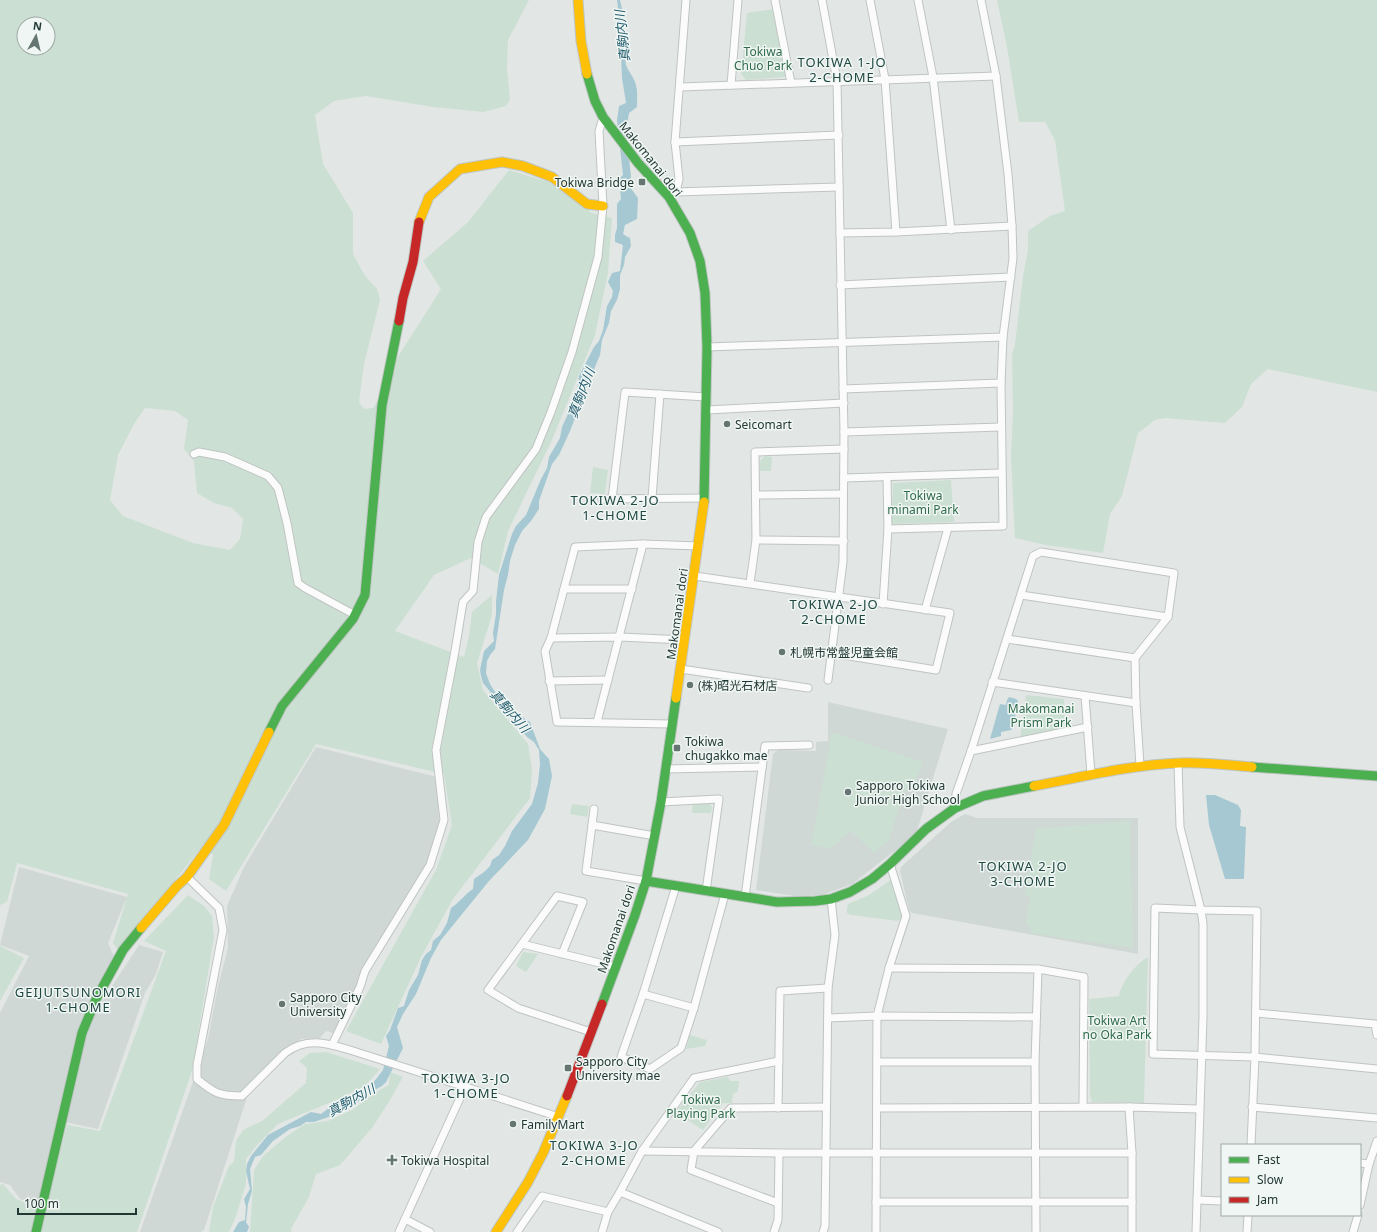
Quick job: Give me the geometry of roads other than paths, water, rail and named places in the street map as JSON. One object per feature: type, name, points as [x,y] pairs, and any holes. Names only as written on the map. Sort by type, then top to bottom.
[{"type":"main road","name":"Makomanai dori","points":[[496,1232],[528,1182],[543,1153],[559,1116],[616,967],[646,880],[661,802],[695,576],[705,498],[707,347],[705,293],[700,261],[673,194],[638,163],[606,121],[595,101],[585,66],[581,41],[578,0]]},
{"type":"main road","points":[[36,1232],[82,1033],[93,1006],[124,950],[177,886],[187,877],[224,825],[282,706],[355,615],[365,595],[382,405],[403,298],[413,262],[418,226],[429,197],[460,169],[502,162],[523,166],[552,177],[586,204],[603,206]]},
{"type":"main road","points":[[646,880],[777,902],[815,902],[831,899],[850,892],[872,879],[890,864],[926,829],[955,808],[983,796],[1091,774],[1140,766],[1178,763],[1199,763],[1377,776]]},
{"type":"street","points":[[686,0],[675,142],[679,179],[673,194],[839,187]]},
{"type":"street","points":[[731,85],[738,0]]},
{"type":"street","points":[[775,0],[791,83]]},
{"type":"street","points":[[822,0],[837,82],[840,285],[844,403],[844,541],[839,598],[828,680]]},
{"type":"street","points":[[870,0],[885,79],[896,232]]},
{"type":"street","points":[[918,0],[933,77],[952,230]]},
{"type":"street","points":[[888,529],[1003,526],[1000,383],[1003,337],[1013,258],[1012,226],[1008,174],[996,76],[981,0]]},
{"type":"street","points":[[680,87],[996,76]]},
{"type":"street","points":[[332,1045],[360,987],[365,971],[430,865],[444,820],[436,750],[456,650],[463,602],[473,590],[478,542],[486,517],[536,449],[572,352],[598,257],[603,206],[599,131],[606,121]]},
{"type":"street","points":[[675,142],[838,135]]},
{"type":"street","points":[[840,233],[952,230],[1012,226]]},
{"type":"street","points":[[840,285],[1011,277]]},
{"type":"street","points":[[707,347],[1003,337]]},
{"type":"street","points":[[843,389],[1000,383]]},
{"type":"street","points":[[612,498],[625,392],[706,397]]},
{"type":"street","points":[[652,498],[660,394]]},
{"type":"street","points":[[707,410],[844,403]]},
{"type":"street","points":[[844,432],[1001,427]]},
{"type":"street","points":[[750,583],[756,540],[755,452],[844,449]]},
{"type":"street","points":[[194,454],[199,452],[225,457],[268,476],[278,488],[287,523],[298,583],[355,615]]},
{"type":"street","points":[[844,478],[1001,473]]},
{"type":"street","points":[[883,604],[888,529],[887,477]]},
{"type":"street","points":[[756,495],[844,494]]},
{"type":"street","points":[[602,499],[705,498]]},
{"type":"street","points":[[925,610],[948,528]]},
{"type":"street","points":[[756,540],[844,541]]},
{"type":"street","points":[[672,724],[557,722],[545,651],[551,638],[575,547],[643,544],[699,546]]},
{"type":"street","points":[[597,722],[643,544]]},
{"type":"street","points":[[955,808],[956,794],[1033,556],[1041,552],[1174,573],[1168,617],[1135,658],[1140,766]]},
{"type":"street","points":[[695,576],[950,614],[936,670],[831,654]]},
{"type":"street","points":[[564,590],[632,589]]},
{"type":"street","points":[[1021,595],[1168,617]]},
{"type":"street","points":[[551,638],[620,637],[685,640]]},
{"type":"street","points":[[1007,639],[1135,658]]},
{"type":"street","points":[[681,669],[808,688]]},
{"type":"street","points":[[549,680],[608,680]]},
{"type":"street","points":[[992,682],[1136,703]]},
{"type":"street","points":[[1085,696],[1091,774]]},
{"type":"street","points":[[971,751],[1088,727]]},
{"type":"street","points":[[745,897],[765,746],[809,745]]},
{"type":"street","points":[[1178,763],[1180,827],[1201,910],[1203,924],[1202,1055],[1196,1232]]},
{"type":"street","points":[[666,769],[762,767]]},
{"type":"street","points":[[661,802],[719,799],[706,891]]},
{"type":"street","points":[[594,809],[586,871],[646,880]]},
{"type":"street","points":[[592,826],[655,836]]},
{"type":"street","points":[[876,1232],[877,1016],[906,916],[890,864]]},
{"type":"street","points":[[187,877],[219,908],[223,930],[197,1065],[197,1079],[210,1090],[224,1096],[242,1096],[285,1053],[302,1044],[313,1042],[350,1050],[559,1116]]},
{"type":"street","points":[[676,886],[643,994],[621,1057],[650,1069],[681,1048],[694,1008],[725,894]]},
{"type":"street","points":[[562,954],[583,902],[557,896],[488,990],[518,1008],[591,1032]]},
{"type":"street","points":[[823,1232],[825,1226],[828,988],[835,935],[831,899]]},
{"type":"street","points":[[1251,1144],[1252,1107],[1254,1057],[1256,1013],[1257,911],[1155,908],[1153,1054],[1254,1057],[1377,1069]]},
{"type":"street","points":[[522,944],[616,967]]},
{"type":"street","points":[[890,968],[1038,969],[1084,977],[1084,1107]]},
{"type":"street","points":[[1036,1232],[1035,1062],[1038,969]]},
{"type":"street","points":[[778,1108],[780,991],[828,988]]},
{"type":"street","points":[[643,994],[694,1008]]},
{"type":"street","points":[[1256,1013],[1375,1024],[1377,1035]]},
{"type":"street","points":[[828,1018],[877,1016],[1036,1017]]},
{"type":"street","points":[[602,1232],[608,1212],[642,1151],[694,1078],[779,1061]]},
{"type":"street","points":[[877,1062],[1035,1062]]},
{"type":"street","points":[[399,1232],[465,1087]]},
{"type":"street","points":[[778,1203],[691,1170],[694,1152],[731,1108],[826,1107]]},
{"type":"street","points":[[877,1108],[1084,1107],[1200,1109]]},
{"type":"street","points":[[1252,1107],[1377,1118]]},
{"type":"street","points":[[1129,1108],[1132,1153],[1132,1232]]},
{"type":"street","points":[[1361,1200],[1369,1164],[1377,1140]]},
{"type":"street","points":[[642,1151],[779,1153],[1132,1153]]},
{"type":"street","points":[[774,1232],[778,1220],[779,1153]]},
{"type":"street","points":[[1361,1163],[1369,1164]]},
{"type":"street","points":[[620,1192],[709,1230],[718,1232]]},
{"type":"street","points":[[517,1232],[542,1196],[608,1212]]},
{"type":"street","points":[[1197,1200],[1221,1201]]},
{"type":"street","points":[[876,1202],[1132,1202]]},
{"type":"street","points":[[1248,1216],[1248,1232]]},
{"type":"street","points":[[1353,1232],[1358,1216]]},
{"type":"street","points":[[405,1219],[430,1232]]},
{"type":"water","name":"真駒内川","points":[[617,0],[620,0],[622,8],[626,65],[634,80],[637,91],[637,107],[629,113],[626,132],[631,176],[630,187],[638,198],[637,219],[625,225],[623,234],[630,238],[631,246],[625,257],[620,275],[620,289],[602,340],[600,355],[570,431],[559,455],[552,464],[539,501],[539,509],[522,531],[515,545],[504,590],[495,649],[487,661],[486,673],[490,684],[499,698],[513,711],[530,722],[540,749],[549,759],[552,776],[545,809],[528,840],[489,881],[441,940],[431,958],[416,994],[403,1014],[397,1027],[403,1048],[386,1082],[382,1086],[367,1094],[353,1106],[337,1114],[314,1122],[306,1122],[300,1126],[290,1129],[273,1141],[261,1155],[255,1157],[250,1169],[252,1191],[248,1204],[246,1222],[249,1227],[247,1232],[233,1232],[239,1222],[245,1220],[246,1207],[244,1199],[250,1189],[246,1171],[247,1164],[251,1156],[268,1135],[311,1112],[321,1114],[333,1105],[351,1099],[367,1089],[383,1070],[389,1046],[386,1036],[390,1030],[398,1008],[404,1006],[409,990],[418,975],[422,960],[431,950],[433,941],[440,935],[447,923],[451,908],[473,889],[474,879],[484,872],[490,866],[492,860],[499,855],[512,831],[532,804],[538,783],[540,764],[539,750],[534,742],[527,737],[483,683],[480,670],[484,651],[494,641],[493,633],[499,575],[512,534],[516,526],[526,515],[547,468],[549,457],[560,438],[562,427],[577,390],[579,376],[594,347],[599,341],[603,330],[607,306],[612,297],[613,291],[608,282],[612,273],[620,271],[623,245],[615,242],[615,235],[617,228],[617,204],[621,199],[619,179],[623,175],[617,120],[619,106],[626,103],[622,78],[621,55],[618,52]]},
{"type":"water","points":[[1009,697],[1018,701],[1013,728],[1011,730],[1001,732],[1001,736],[990,739],[1000,704],[1006,705]]},
{"type":"water","points":[[1206,795],[1215,795],[1238,805],[1241,810],[1240,826],[1246,827],[1244,879],[1225,879],[1209,825]]},
{"type":"place","name":"Tokiwa Bridge","points":[[642,182]]},
{"type":"place","name":"Seicomart","points":[[727,424]]},
{"type":"place","name":"札幌市常盤児童会館","points":[[782,652]]},
{"type":"place","name":"(株)昭光石材店","points":[[690,685]]},
{"type":"place","name":"Tokiwa chugakko mae","points":[[677,748]]},
{"type":"place","name":"Sapporo Tokiwa Junior High School","points":[[848,792]]},
{"type":"place","name":"Sapporo City University","points":[[282,1004]]},
{"type":"place","name":"Sapporo City University mae","points":[[568,1068]]},
{"type":"place","name":"FamilyMart","points":[[513,1124]]},
{"type":"place","name":"Tokiwa Hospital","points":[[392,1160]]},
{"type":"district","name":"TOKIWA 1-JO 2-CHOME","points":[[842,70]]},
{"type":"district","name":"TOKIWA 2-JO 1-CHOME","points":[[615,508]]},
{"type":"district","name":"TOKIWA 2-JO 2-CHOME","points":[[834,612]]},
{"type":"district","name":"TOKIWA 2-JO 3-CHOME","points":[[1023,874]]},
{"type":"district","name":"GEIJUTSUNOMORI 1-CHOME","points":[[78,1000]]},
{"type":"district","name":"TOKIWA 3-JO 1-CHOME","points":[[466,1086]]},
{"type":"district","name":"TOKIWA 3-JO 2-CHOME","points":[[594,1152]]},
{"type":"park label","name":"Tokiwa Chuo Park","points":[[763,58]]},
{"type":"park label","name":"Tokiwa minami Park","points":[[923,502]]},
{"type":"park label","name":"Makomanai Prism Park","points":[[1041,715]]},
{"type":"park label","name":"Tokiwa Art no Oka Park","points":[[1117,1027]]},
{"type":"park label","name":"Tokiwa Playing Park","points":[[701,1106]]}]
